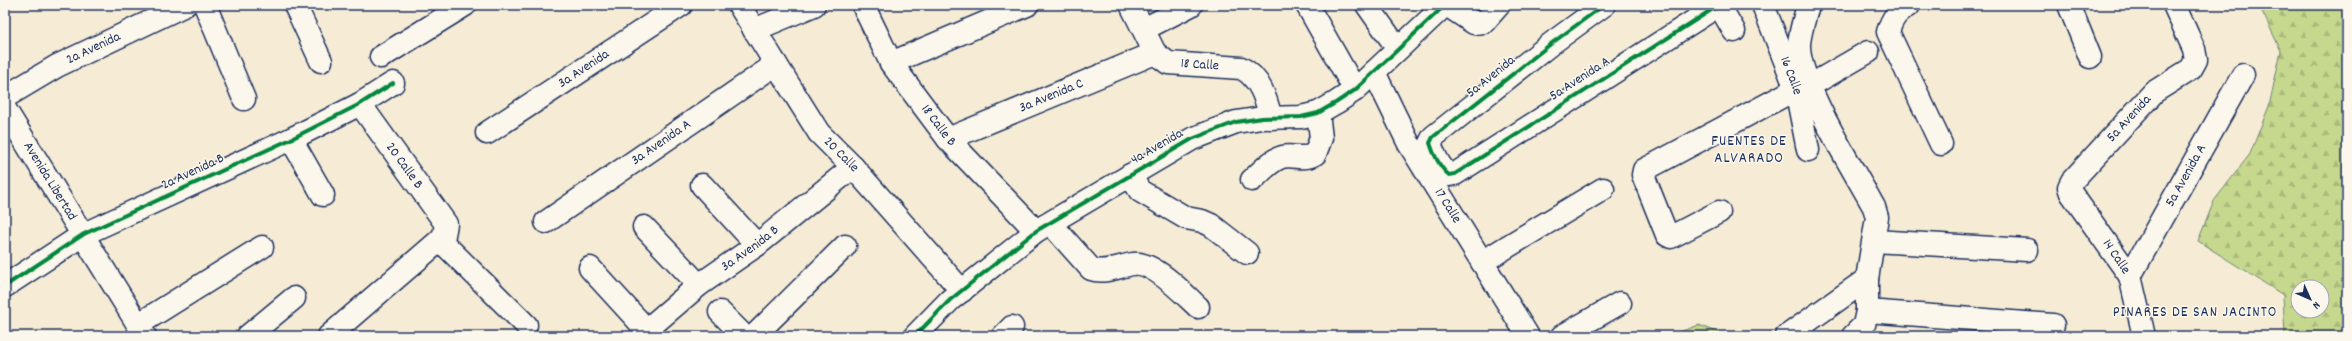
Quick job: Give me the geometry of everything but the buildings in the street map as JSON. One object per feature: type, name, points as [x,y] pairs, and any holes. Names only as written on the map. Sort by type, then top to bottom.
[{"type":"street","name":"2a Avenida","points":[[5,97],[57,66],[186,5]]},
{"type":"street","points":[[205,5],[244,99]]},
{"type":"street","points":[[295,5],[321,61]]},
{"type":"street","points":[[381,57],[466,5]]},
{"type":"street","name":"3a Avenida","points":[[487,133],[681,5]]},
{"type":"street","name":"20 Calle","points":[[739,5],[819,133],[853,167],[962,291]]},
{"type":"street","points":[[754,30],[814,5]]},
{"type":"street","name":"18 Calle B","points":[[863,5],[891,63],[948,139],[1043,228],[1091,269],[1098,271],[1135,263],[1146,265],[1198,306]]},
{"type":"street","points":[[891,63],[1028,5]]},
{"type":"street","points":[[1131,5],[1155,53]]},
{"type":"street","points":[[1144,29],[1191,5]]},
{"type":"street","points":[[1307,5],[1355,90]]},
{"type":"street","points":[[1367,5],[1398,49]]},
{"type":"street","points":[[1446,5],[1474,23],[1484,22],[1499,5]]},
{"type":"street","name":"4a Avenida","points":[[915,336],[962,291],[1043,228],[1130,175],[1192,140],[1236,122],[1271,118],[1301,117],[1318,113],[1355,90],[1446,5]]},
{"type":"street","name":"5a Avenida","points":[[1455,174],[1449,175],[1445,171],[1432,149],[1430,143],[1433,137],[1552,42],[1604,5]]},
{"type":"street","points":[[1719,5],[1734,31]]},
{"type":"street","name":"5a Avenida A","points":[[1455,174],[1719,5]]},
{"type":"street","name":"16 Calle","points":[[1763,5],[1804,88],[1808,150]]},
{"type":"street","points":[[1808,5],[1799,44],[1804,88],[1816,100],[1874,207],[1877,217],[1867,279],[1867,311],[1864,325],[1853,336]]},
{"type":"street","points":[[1910,5],[1898,11],[1891,22],[1888,32],[1941,144]]},
{"type":"street","points":[[2069,5],[2090,57]]},
{"type":"street","name":"5a Avenida","points":[[2069,187],[2072,181],[2154,92],[2191,69],[2196,60],[2194,49],[2174,5]]},
{"type":"street","points":[[1719,212],[1671,237],[1667,235],[1643,175],[1644,170],[1804,88],[1868,52]]},
{"type":"street","name":"18 Calle","points":[[1155,53],[1168,63],[1241,68],[1250,72],[1256,80],[1266,100],[1271,118]]},
{"type":"street","name":"3a Avenida C","points":[[948,139],[1155,53]]},
{"type":"street","name":"3a Avenida A","points":[[546,222],[776,64]]},
{"type":"street","name":"17 Calle","points":[[1374,72],[1409,144],[1528,336]]},
{"type":"street","name":"5a Avenida A","points":[[2130,276],[2243,75]]},
{"type":"street","name":"2a Avenida B","points":[[5,286],[84,234],[291,139],[360,104],[394,83]]},
{"type":"street","name":"20 Calle B","points":[[360,104],[446,224],[443,235],[526,324]]},
{"type":"street","points":[[1252,180],[1275,160],[1282,157],[1308,158],[1315,154],[1321,138],[1318,113]]},
{"type":"street","name":"Avenida Libertad","points":[[9,123],[84,234],[142,330]]},
{"type":"street","points":[[291,139],[323,195]]},
{"type":"street","name":"3a Avenida B","points":[[590,268],[647,328],[699,285],[756,245],[853,167]]},
{"type":"street","points":[[1130,175],[1140,190],[1186,218],[1202,221],[1212,225],[1248,253]]},
{"type":"street","points":[[702,185],[756,245]]},
{"type":"street","name":"14 Calle","points":[[2069,187],[2071,193],[2130,276],[2144,336]]},
{"type":"street","points":[[1482,262],[1603,189]]},
{"type":"street","points":[[644,227],[699,285]]},
{"type":"street","points":[[329,336],[443,235]]},
{"type":"street","points":[[1874,241],[2027,250]]},
{"type":"street","points":[[754,336],[845,246]]},
{"type":"street","points":[[142,330],[262,247]]},
{"type":"street","points":[[1787,336],[1867,279]]},
{"type":"street","points":[[248,336],[294,298]]},
{"type":"street","points":[[1562,336],[1620,303]]},
{"type":"street","points":[[1867,311],[2053,325]]},
{"type":"street","points":[[720,312],[744,336]]},
{"type":"green space","points":[[2259,5],[2347,5],[2347,336],[2285,336],[2283,295],[2198,241],[2214,201],[2250,154],[2269,106],[2281,51]]},
{"type":"green space","points":[[1699,325],[1728,336],[1668,336]]},
{"type":"cycle path","points":[[915,336],[950,300],[1036,231],[1192,139],[1236,122],[1262,118],[1301,117],[1318,113],[1337,102],[1355,90],[1445,5]]},
{"type":"cycle path","points":[[1604,5],[1552,43],[1433,137],[1430,143],[1431,147],[1437,160],[1449,175],[1455,174],[1719,5]]},
{"type":"cycle path","points":[[5,286],[84,234],[291,139],[360,104],[393,83]]},
{"type":"district","name":"FUENTES DE ALVARADO","points":[[1749,150]]},
{"type":"district","name":"PINARES DE SAN JACINTO","points":[[2195,313]]}]
